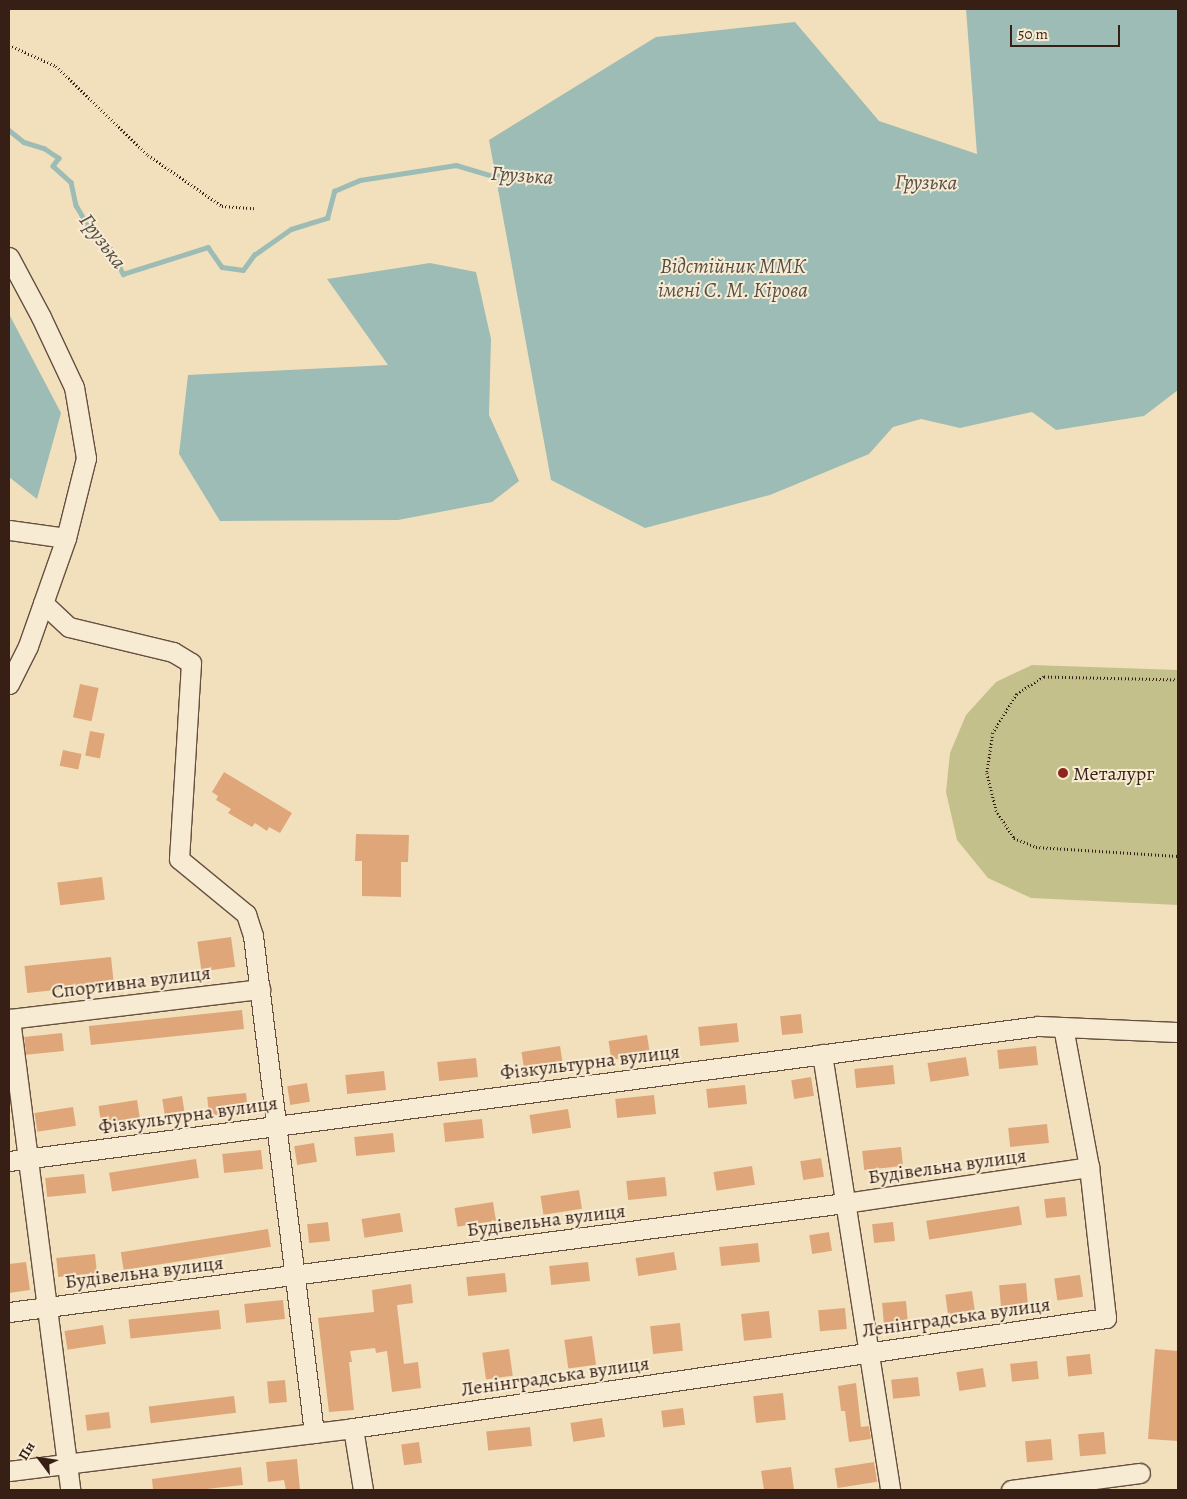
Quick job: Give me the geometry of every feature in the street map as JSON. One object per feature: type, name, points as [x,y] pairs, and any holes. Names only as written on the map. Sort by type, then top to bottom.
[{"type":"street","points":[[9,257],[42,317],[74,387],[86,458],[66,538],[28,646],[9,684]]},
{"type":"street","points":[[9,530],[66,538]]},
{"type":"street","points":[[43,603],[69,628],[173,652],[191,663],[179,859],[246,914],[253,936],[314,1433]]},
{"type":"street","name":"Спортивна вулиця","points":[[9,1019],[260,989]]},
{"type":"street","points":[[9,1019],[48,1308],[70,1490]]},
{"type":"street","name":"Фiзкультурна вулиця","points":[[9,1161],[1038,1026],[1178,1032]]},
{"type":"street","points":[[1063,1027],[1088,1167]]},
{"type":"street","points":[[822,1054],[890,1490]]},
{"type":"street","name":"Будівельна вулиця","points":[[9,1312],[845,1203],[1088,1167]]},
{"type":"street","name":"Ленінградська вулиця","points":[[9,1471],[353,1428],[1106,1318],[1088,1167]]},
{"type":"street","points":[[353,1428],[363,1490]]},
{"type":"street","points":[[1011,1490],[1140,1473]]},
{"type":"path","points":[[9,45],[56,66],[148,156],[222,206],[254,208]]},
{"type":"path","points":[[1178,680],[1044,677],[1017,694],[993,734],[988,773],[996,810],[1014,838],[1036,848],[1178,856]]},
{"type":"shaded area","name":"Металург","points":[[1032,665],[1178,670],[1178,905],[1031,898],[988,878],[957,840],[946,792],[950,753],[966,715],[996,682]]},
{"type":"water","name":"Відстійник ММК імені С. М. Кірова","points":[[966,9],[1178,9],[1178,390],[1144,416],[1056,430],[1032,412],[960,428],[921,419],[893,427],[869,454],[770,495],[645,528],[551,480],[489,140],[656,37],[795,22],[879,121],[977,154]]},
{"type":"water","points":[[430,263],[476,272],[491,339],[489,415],[519,481],[492,502],[398,520],[220,521],[179,454],[188,375],[388,365],[327,279]]},
{"type":"water","points":[[9,314],[61,413],[37,499],[9,477]]},
{"type":"building","points":[[80,684],[99,688],[92,721],[73,717]]},
{"type":"building","points":[[90,731],[105,734],[100,758],[85,756]]},
{"type":"building","points":[[63,750],[82,754],[78,770],[60,766]]},
{"type":"building","points":[[224,772],[292,813],[280,833],[269,827],[267,831],[255,823],[252,827],[228,813],[231,809],[216,800],[218,796],[212,792]]},
{"type":"building","points":[[356,834],[409,835],[408,862],[401,862],[401,897],[362,896],[362,861],[355,861]]},
{"type":"building","points":[[102,877],[105,900],[60,905],[57,882]]},
{"type":"building","points":[[231,937],[235,967],[202,971],[197,942]]},
{"type":"building","points":[[111,957],[114,984],[27,993],[24,966]]},
{"type":"building","points":[[242,1010],[244,1029],[91,1045],[89,1026]]},
{"type":"building","points":[[801,1014],[803,1033],[782,1035],[780,1016]]},
{"type":"building","points":[[737,1023],[739,1042],[700,1046],[698,1027]]},
{"type":"building","points":[[62,1033],[64,1051],[26,1055],[24,1037]]},
{"type":"building","points":[[647,1035],[650,1054],[611,1060],[608,1041]]},
{"type":"building","points":[[560,1046],[563,1065],[524,1071],[521,1052]]},
{"type":"building","points":[[1036,1046],[1038,1065],[999,1069],[997,1050]]},
{"type":"building","points":[[966,1057],[969,1076],[930,1082],[927,1063]]},
{"type":"building","points":[[476,1058],[478,1077],[439,1081],[437,1062]]},
{"type":"building","points":[[893,1065],[895,1084],[856,1088],[854,1069]]},
{"type":"building","points":[[384,1071],[386,1090],[347,1094],[345,1075]]},
{"type":"building","points":[[811,1077],[814,1096],[794,1099],[791,1080]]},
{"type":"building","points":[[307,1083],[310,1102],[290,1105],[287,1086]]},
{"type":"building","points":[[745,1085],[747,1104],[708,1108],[706,1089]]},
{"type":"building","points":[[246,1093],[248,1112],[209,1116],[207,1097]]},
{"type":"building","points":[[654,1095],[656,1114],[617,1118],[615,1099]]},
{"type":"building","points":[[182,1096],[185,1115],[165,1118],[162,1099]]},
{"type":"building","points":[[137,1100],[140,1119],[101,1125],[98,1106]]},
{"type":"building","points":[[73,1107],[76,1126],[37,1132],[34,1113]]},
{"type":"building","points":[[568,1109],[571,1128],[532,1134],[529,1115]]},
{"type":"building","points":[[482,1119],[484,1138],[445,1142],[443,1123]]},
{"type":"building","points":[[1047,1124],[1049,1143],[1010,1147],[1008,1128]]},
{"type":"building","points":[[393,1133],[395,1152],[356,1156],[354,1137]]},
{"type":"building","points":[[314,1143],[317,1162],[297,1165],[294,1146]]},
{"type":"building","points":[[901,1147],[903,1166],[864,1170],[862,1151]]},
{"type":"building","points":[[261,1150],[263,1169],[224,1173],[222,1154]]},
{"type":"building","points":[[821,1158],[824,1177],[803,1180],[800,1161]]},
{"type":"building","points":[[196,1159],[199,1178],[112,1192],[109,1173]]},
{"type":"building","points":[[752,1166],[755,1185],[716,1191],[713,1172]]},
{"type":"building","points":[[84,1174],[86,1193],[47,1197],[45,1178]]},
{"type":"building","points":[[665,1177],[667,1196],[628,1200],[626,1181]]},
{"type":"building","points":[[579,1190],[582,1209],[543,1215],[540,1196]]},
{"type":"building","points":[[1065,1197],[1067,1216],[1046,1218],[1044,1199]]},
{"type":"building","points":[[493,1202],[496,1221],[457,1227],[454,1208]]},
{"type":"building","points":[[1019,1206],[1022,1225],[929,1239],[926,1221]]},
{"type":"building","points":[[400,1213],[403,1232],[364,1238],[361,1219]]},
{"type":"building","points":[[328,1222],[330,1241],[309,1243],[307,1224]]},
{"type":"building","points":[[893,1222],[895,1241],[874,1243],[872,1224]]},
{"type":"building","points":[[268,1229],[271,1247],[124,1270],[121,1252]]},
{"type":"building","points":[[829,1232],[832,1251],[812,1254],[809,1235]]},
{"type":"building","points":[[758,1243],[760,1262],[721,1266],[719,1247]]},
{"type":"building","points":[[674,1252],[677,1270],[638,1276],[635,1258]]},
{"type":"building","points":[[95,1254],[97,1273],[58,1277],[56,1258]]},
{"type":"building","points":[[26,1262],[30,1290],[9,1293],[9,1264]]},
{"type":"building","points":[[588,1262],[590,1281],[551,1285],[549,1266]]},
{"type":"building","points":[[505,1273],[507,1292],[468,1296],[466,1277]]},
{"type":"building","points":[[1080,1275],[1083,1297],[1057,1300],[1054,1279]]},
{"type":"building","points":[[1026,1283],[1028,1304],[1001,1306],[999,1285]]},
{"type":"building","points":[[411,1284],[413,1303],[397,1305],[404,1364],[418,1362],[421,1388],[392,1392],[387,1351],[376,1353],[375,1348],[350,1351],[352,1362],[349,1362],[354,1410],[329,1412],[318,1318],[374,1312],[372,1290]]},
{"type":"building","points":[[972,1291],[975,1312],[948,1316],[945,1295]]},
{"type":"building","points":[[283,1300],[285,1319],[246,1323],[244,1304]]},
{"type":"building","points":[[906,1301],[908,1322],[884,1324],[882,1303]]},
{"type":"building","points":[[845,1308],[847,1329],[820,1331],[818,1310]]},
{"type":"building","points":[[219,1310],[221,1329],[130,1338],[128,1320]]},
{"type":"building","points":[[769,1311],[772,1338],[744,1341],[741,1314]]},
{"type":"building","points":[[680,1323],[683,1351],[653,1354],[650,1326]]},
{"type":"building","points":[[103,1325],[106,1344],[67,1350],[64,1331]]},
{"type":"building","points":[[592,1336],[596,1365],[568,1369],[564,1340]]},
{"type":"building","points":[[509,1349],[513,1376],[486,1379],[482,1353]]},
{"type":"building","points":[[1155,1349],[1178,1351],[1178,1441],[1148,1439]]},
{"type":"building","points":[[1090,1354],[1092,1374],[1068,1376],[1066,1357]]},
{"type":"building","points":[[1037,1361],[1039,1379],[1012,1382],[1010,1364]]},
{"type":"building","points":[[983,1368],[986,1387],[959,1391],[956,1372]]},
{"type":"building","points":[[918,1377],[920,1396],[893,1399],[891,1380]]},
{"type":"building","points":[[285,1380],[287,1402],[269,1403],[267,1382]]},
{"type":"building","points":[[856,1383],[861,1427],[869,1426],[871,1439],[849,1442],[845,1411],[841,1411],[838,1386]]},
{"type":"building","points":[[783,1393],[786,1420],[756,1423],[753,1396]]},
{"type":"building","points":[[234,1396],[236,1413],[151,1423],[149,1406]]},
{"type":"building","points":[[683,1408],[685,1425],[663,1428],[661,1411]]},
{"type":"building","points":[[109,1412],[111,1428],[87,1431],[85,1415]]},
{"type":"building","points":[[602,1418],[605,1437],[573,1442],[570,1423]]},
{"type":"building","points":[[530,1427],[532,1446],[488,1450],[486,1432]]},
{"type":"building","points":[[1104,1432],[1106,1454],[1080,1456],[1078,1434]]},
{"type":"building","points":[[1051,1439],[1053,1460],[1027,1462],[1025,1441]]},
{"type":"building","points":[[419,1442],[422,1463],[404,1465],[401,1445]]},
{"type":"building","points":[[297,1459],[300,1490],[286,1490],[284,1480],[268,1482],[266,1462]]},
{"type":"building","points":[[874,1462],[877,1482],[838,1488],[834,1468]]},
{"type":"building","points":[[241,1467],[243,1485],[197,1490],[153,1490],[152,1479]]},
{"type":"building","points":[[791,1467],[794,1490],[764,1490],[761,1471]]},
{"type":"waterway","name":"Грузька","points":[[9,130],[24,142],[44,148],[59,158],[53,166],[71,182],[76,205],[90,229],[111,249],[123,274],[208,247],[222,267],[243,270],[254,255],[291,229],[327,218],[334,191],[360,180],[456,165],[496,177]]},
{"type":"place","name":"Металург","points":[[1063,773]]}]
